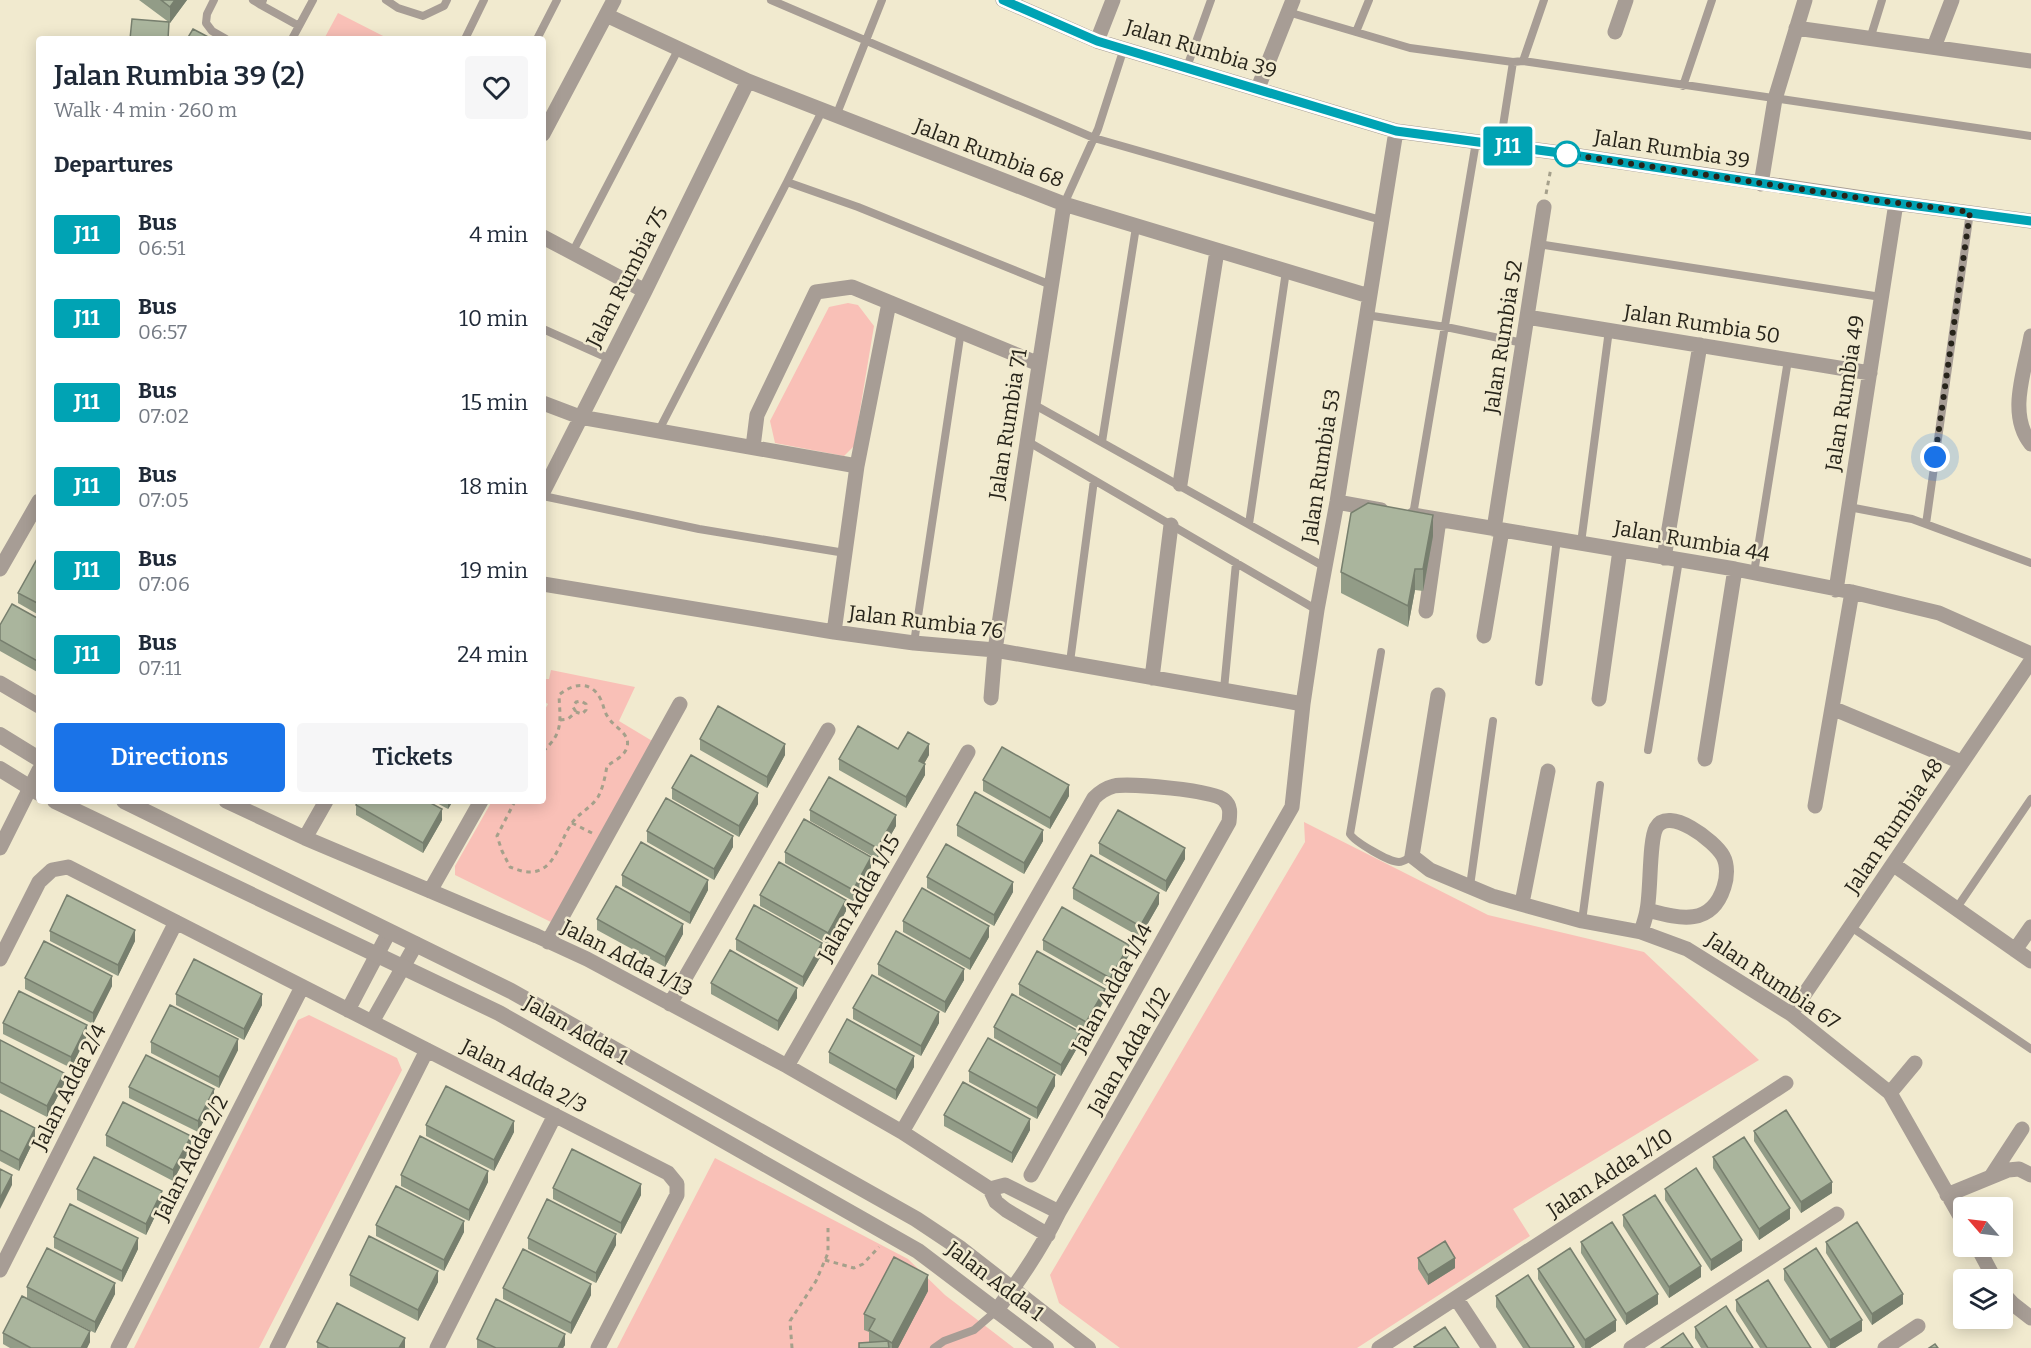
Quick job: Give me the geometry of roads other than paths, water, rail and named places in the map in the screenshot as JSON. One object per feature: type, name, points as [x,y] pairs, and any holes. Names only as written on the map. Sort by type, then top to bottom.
[{"type":"street","points":[[546,128],[614,0]]},
{"type":"street","points":[[1097,41],[1113,0]]},
{"type":"street","points":[[1615,32],[1626,0]]},
{"type":"street","points":[[1761,184],[1775,99],[1805,0]]},
{"type":"street","points":[[1934,47],[1952,0]]},
{"type":"street","name":"Jalan Rumbia 39","points":[[1013,2],[1097,41],[1396,131],[2031,221]]},
{"type":"street","points":[[1258,88],[1290,6]]},
{"type":"street","name":"Jalan Rumbia 68","points":[[606,15],[748,81],[1064,204],[1369,296]]},
{"type":"street","points":[[1796,28],[2031,61]]},
{"type":"street","name":"Jalan Rumbia 75","points":[[546,488],[748,81]]},
{"type":"street","name":"Jalan Rumbia 53","points":[[1292,807],[1303,704],[1317,610],[1337,502],[1396,131]]},
{"type":"street","name":"Jalan Rumbia 49","points":[[1836,590],[1896,203]]},
{"type":"street","name":"Jalan Rumbia 71","points":[[991,698],[995,650],[1064,204]]},
{"type":"street","name":"Jalan Rumbia 52","points":[[1484,636],[1523,343],[1544,207]]},
{"type":"street","points":[[546,239],[645,291]]},
{"type":"street","points":[[1180,484],[1217,251]]},
{"type":"street","points":[[753,447],[757,415],[816,292],[852,287],[1039,364]]},
{"type":"street","points":[[834,632],[857,466],[889,303]]},
{"type":"street","name":"Jalan Rumbia 50","points":[[1527,316],[1870,373]]},
{"type":"street","points":[[2031,336],[2018,410],[2022,431],[2031,444]]},
{"type":"street","points":[[1672,559],[1700,345]]},
{"type":"street","points":[[546,404],[580,417],[857,466]]},
{"type":"street","name":"Jalan Rumbia 44","points":[[1337,502],[1735,569],[1852,592],[1943,614],[2031,654]]},
{"type":"street","points":[[0,569],[36,506]]},
{"type":"street","points":[[1426,611],[1438,520]]},
{"type":"street","points":[[1152,678],[1171,525]]},
{"type":"street","points":[[1599,699],[1620,550]]},
{"type":"street","points":[[1705,759],[1735,569]]},
{"type":"street","name":"Jalan Rumbia 76","points":[[546,584],[834,632],[914,643],[995,650],[1303,704]]},
{"type":"street","points":[[1815,806],[1852,592]]},
{"type":"street","name":"Jalan Rumbia 48","points":[[1791,1014],[2031,661]]},
{"type":"street","points":[[0,683],[36,704]]},
{"type":"street","points":[[1412,856],[1438,695]]},
{"type":"street","points":[[548,942],[680,704]]},
{"type":"street","points":[[1832,708],[1962,762]]},
{"type":"street","points":[[670,1004],[828,730]]},
{"type":"street","points":[[0,735],[36,757]]},
{"type":"street","name":"Jalan Adda 1/15","points":[[787,1066],[968,752]]},
{"type":"street","points":[[0,769],[34,791],[0,848]]},
{"type":"street","points":[[1522,903],[1548,771]]},
{"type":"street","name":"Jalan Adda 1/14","points":[[902,1132],[1094,798],[1103,790],[1113,786],[1127,785],[1205,792],[1224,799],[1230,808],[1229,822],[1031,1175]]},
{"type":"street","name":"Jalan Adda 1","points":[[61,804],[499,1013],[891,1234],[918,1251],[1046,1348]]},
{"type":"street","name":"Jalan Adda 1","points":[[130,804],[511,991],[916,1219],[961,1249],[1088,1348]]},
{"type":"street","name":"Jalan Adda 1/13","points":[[232,804],[305,838],[587,959],[787,1066],[902,1132],[990,1189]]},
{"type":"street","points":[[305,838],[324,804]]},
{"type":"street","points":[[430,891],[479,804]]},
{"type":"street","name":"Jalan Adda 1/12","points":[[996,1311],[1013,1290],[1048,1235],[1059,1212],[1292,807]]},
{"type":"street","points":[[1641,932],[1647,910],[1656,827],[1667,820],[1677,821],[1701,835],[1723,855],[1726,862],[1726,873],[1723,891],[1713,906],[1700,915],[1678,918],[1647,910]]},
{"type":"street","name":"Jalan Rumbia 67","points":[[1412,856],[1430,870],[1492,896],[1582,921],[1641,932],[1699,955],[1791,1014],[1890,1093],[1953,1204]]},
{"type":"street","points":[[1894,865],[2031,961]]},
{"type":"street","points":[[0,959],[39,882],[52,870],[68,867],[302,987]]},
{"type":"street","name":"Jalan Adda 2/4","points":[[0,1270],[176,922]]},
{"type":"street","points":[[2015,950],[2031,927]]},
{"type":"street","points":[[348,1010],[389,932]]},
{"type":"street","points":[[372,1023],[416,944]]},
{"type":"street","name":"Jalan Adda 2/3","points":[[302,987],[668,1173],[677,1184],[676,1195],[598,1348]]},
{"type":"street","name":"Jalan Adda 2/2","points":[[118,1348],[302,987]]},
{"type":"street","points":[[277,1348],[428,1050]]},
{"type":"street","points":[[1890,1093],[1915,1063]]},
{"type":"street","name":"Jalan Adda 1/10","points":[[1379,1348],[1786,1083]]},
{"type":"street","points":[[436,1348],[555,1115]]},
{"type":"street","points":[[1992,1175],[2022,1129]]},
{"type":"street","points":[[1947,1194],[1992,1175],[2014,1169],[2031,1175]]},
{"type":"street","points":[[1048,1235],[1006,1210],[996,1202],[990,1189],[1005,1185],[1059,1212]]},
{"type":"street","points":[[1631,1348],[1837,1214]]},
{"type":"street","points":[[1456,1298],[1489,1348]]},
{"type":"street","points":[[2013,1304],[2031,1318]]},
{"type":"street","points":[[1885,1348],[1918,1326]]},
{"type":"lane","points":[[214,0],[207,14],[206,24],[221,36]]},
{"type":"lane","points":[[253,0],[262,2],[299,26]]},
{"type":"lane","points":[[294,36],[314,0]]},
{"type":"lane","points":[[386,0],[398,8],[423,16],[444,6],[447,0]]},
{"type":"lane","points":[[466,36],[484,0]]},
{"type":"lane","points":[[539,36],[557,0]]},
{"type":"lane","points":[[771,0],[1094,138],[1381,220]]},
{"type":"lane","points":[[658,432],[787,182],[829,113],[865,41],[882,0]]},
{"type":"lane","points":[[1187,67],[1211,0]]},
{"type":"lane","points":[[1356,32],[1369,0]]},
{"type":"lane","points":[[1523,61],[1544,0]]},
{"type":"lane","points":[[1683,86],[1712,0]]},
{"type":"lane","points":[[1870,39],[1882,0]]},
{"type":"lane","points":[[1290,6],[1356,32],[1410,48],[1512,62],[1523,61],[2031,136]]},
{"type":"lane","points":[[572,253],[679,48]]},
{"type":"lane","points":[[1064,204],[1094,138],[1125,48]]},
{"type":"lane","points":[[1500,145],[1512,62]]},
{"type":"lane","points":[[1402,513],[1446,327],[1476,142]]},
{"type":"lane","points":[[787,182],[858,207],[1051,285]]},
{"type":"lane","points":[[1926,524],[1970,212]]},
{"type":"lane","points":[[1102,442],[1136,226]]},
{"type":"lane","points":[[1539,244],[1881,297]]},
{"type":"lane","points":[[1249,524],[1286,271]]},
{"type":"lane","points":[[1366,315],[1446,327],[1523,343]]},
{"type":"lane","points":[[546,330],[610,358]]},
{"type":"lane","points":[[1581,543],[1609,330]]},
{"type":"lane","points":[[914,643],[961,331]]},
{"type":"lane","points":[[1754,573],[1788,360]]},
{"type":"lane","points":[[1033,404],[1326,567]]},
{"type":"lane","points":[[1027,441],[1317,610]]},
{"type":"lane","points":[[1070,662],[1094,480]]},
{"type":"lane","points":[[546,495],[699,529],[845,553]]},
{"type":"lane","points":[[1849,507],[1912,519],[2031,563]]},
{"type":"lane","points":[[1539,682],[1557,539]]},
{"type":"lane","points":[[1648,750],[1672,559]]},
{"type":"lane","points":[[1224,689],[1236,563]]},
{"type":"lane","points":[[1381,652],[1350,834],[1357,842],[1395,861],[1404,861],[1412,856]]},
{"type":"lane","points":[[1470,886],[1493,721]]},
{"type":"lane","points":[[1582,921],[1600,785]]},
{"type":"lane","points":[[1956,909],[2031,799]]},
{"type":"lane","points":[[1851,927],[2031,1049]]},
{"type":"lane","points":[[934,1348],[944,1341],[974,1330],[996,1311]]}]
